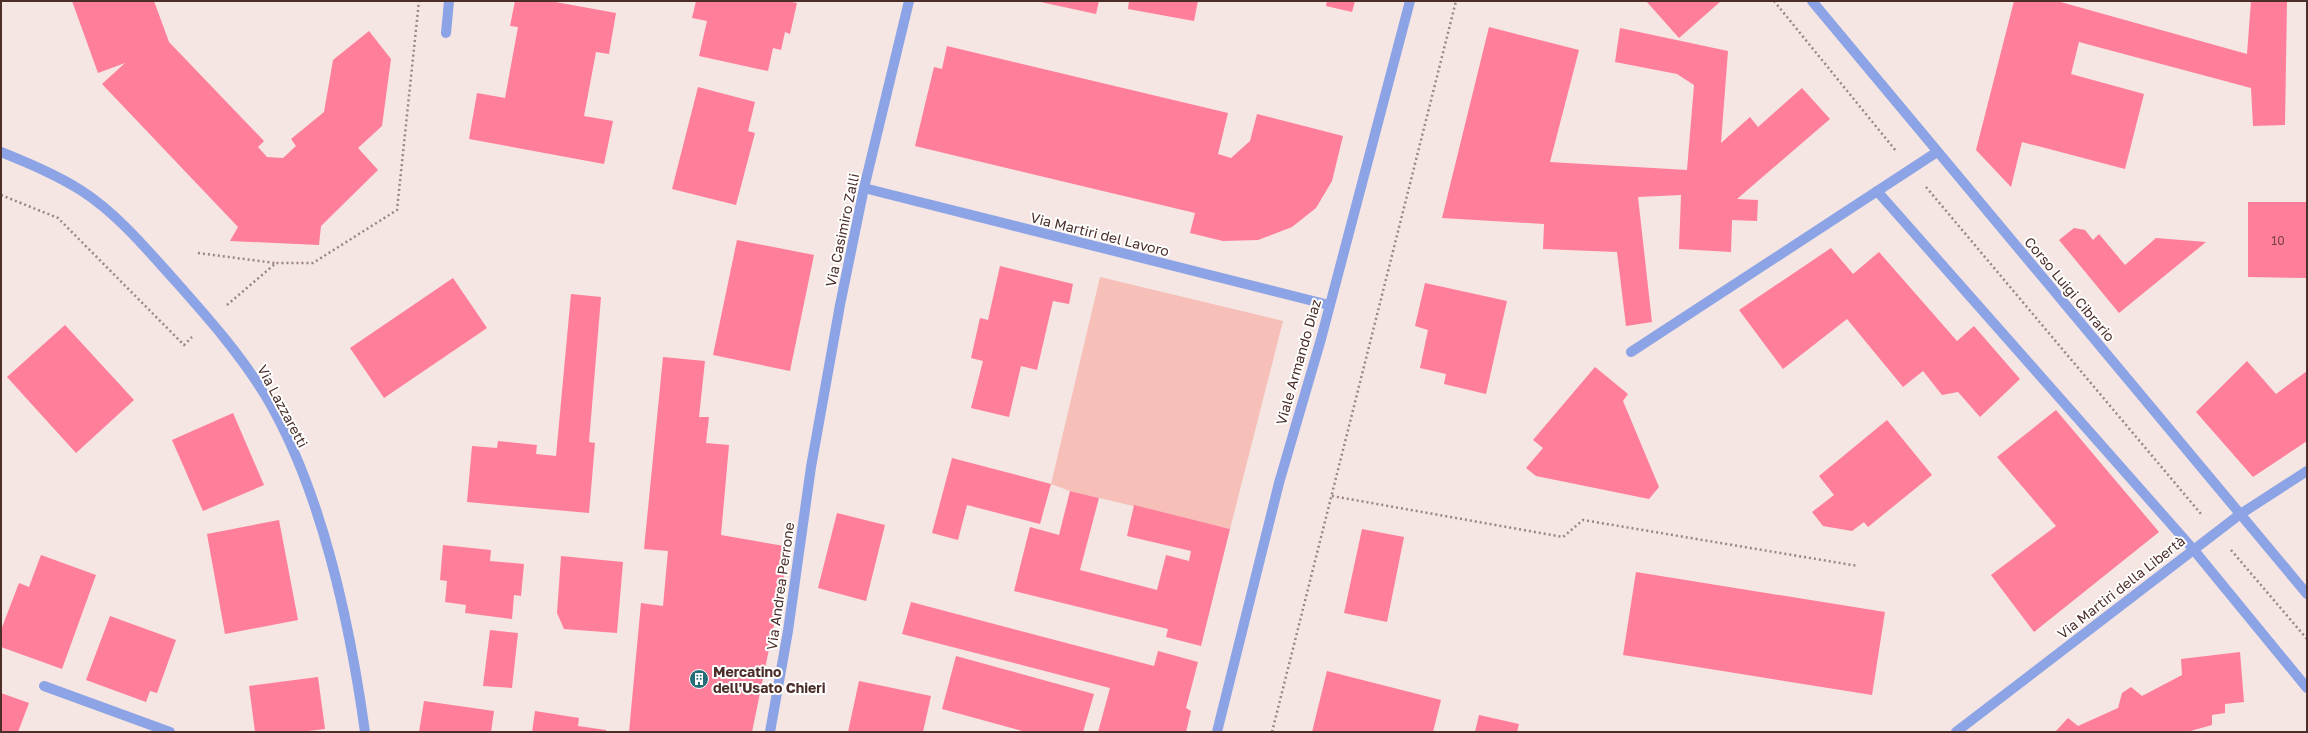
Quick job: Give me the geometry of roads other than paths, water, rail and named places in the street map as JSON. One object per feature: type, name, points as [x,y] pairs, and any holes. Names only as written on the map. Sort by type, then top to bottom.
[{"type":"street","points":[[446,33],[449,1]]},
{"type":"street","name":"Via Casimiro Zalli","points":[[811,467],[840,305],[864,188],[909,1]]},
{"type":"street","name":"Viale Armando Diaz","points":[[1217,732],[1278,483],[1329,305],[1410,1]]},
{"type":"street","name":"Corso Luigi Cibrario","points":[[1812,1],[2239,515],[2307,594]]},
{"type":"street","name":"Via Lazzaretti","points":[[1,152],[55,176],[83,191],[108,212],[209,320],[241,358],[265,395],[300,469],[318,520],[346,625],[365,732]]},
{"type":"street","points":[[1631,352],[1937,152]]},
{"type":"street","name":"Via Martiri del Lavoro","points":[[864,188],[1329,305]]},
{"type":"street","points":[[1877,191],[2193,550],[2307,688]]},
{"type":"street","name":"Via Andrea Perrone","points":[[770,732],[788,631],[811,467]]},
{"type":"street","name":"Via Martiri della Libertà","points":[[1956,732],[2216,532],[2239,515],[2307,471]]},
{"type":"street","points":[[44,686],[170,732]]},
{"type":"place","name":"Mercatino dell'Usato Chieri","points":[[699,679]]}]
